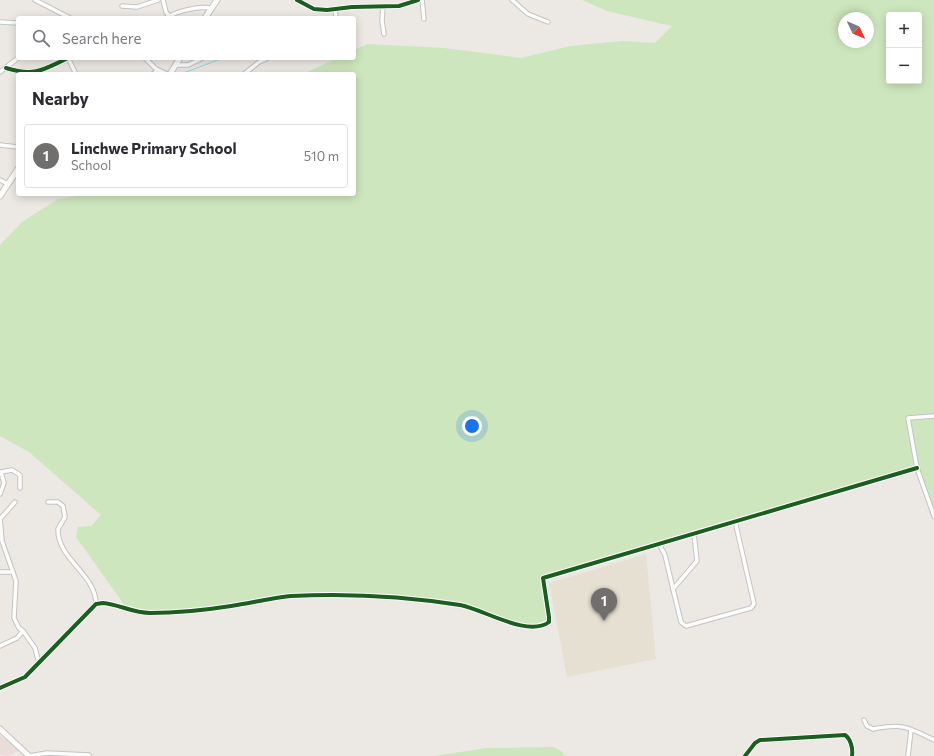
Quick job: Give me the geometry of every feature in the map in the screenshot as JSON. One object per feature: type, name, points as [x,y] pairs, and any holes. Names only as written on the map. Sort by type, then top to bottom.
[{"type":"street","points":[[35,0],[66,16]]},
{"type":"street","points":[[122,6],[137,7],[158,0]]},
{"type":"street","points":[[163,0],[168,16]]},
{"type":"street","points":[[206,16],[217,0]]},
{"type":"street","points":[[297,0],[314,9],[399,6],[418,0]]},
{"type":"street","points":[[422,0],[424,19]]},
{"type":"street","points":[[508,0],[512,1],[528,14],[548,22]]},
{"type":"street","points":[[383,6],[382,21],[384,34]]},
{"type":"street","points":[[172,16],[201,8],[211,8]]},
{"type":"street","points":[[335,9],[336,16]]},
{"type":"street","points":[[0,22],[16,23]]},
{"type":"street","points":[[0,72],[16,60]]},
{"type":"street","points":[[36,72],[63,60]]},
{"type":"street","points":[[69,60],[75,72]]},
{"type":"street","points":[[147,60],[158,70],[164,72]]},
{"type":"street","points":[[171,72],[179,60]]},
{"type":"street","points":[[176,65],[188,65],[199,60]]},
{"type":"street","points":[[246,72],[264,60]]},
{"type":"street","points":[[6,68],[22,72]]},
{"type":"street","points":[[0,145],[16,147]]},
{"type":"street","points":[[0,196],[16,172]]},
{"type":"street","points":[[0,180],[8,184]]},
{"type":"street","points":[[934,416],[908,418],[917,468],[934,516]]},
{"type":"street","points":[[0,688],[25,677],[96,604],[106,603],[149,613],[230,606],[290,596],[340,595],[409,597],[469,607],[493,617],[528,627],[544,626],[548,622],[549,617],[544,578],[917,468]]},
{"type":"street","points":[[0,494],[4,484],[1,470],[12,470],[20,476],[20,488]]},
{"type":"street","points":[[15,502],[0,518],[0,533],[13,572],[16,590],[14,618],[19,628],[23,631],[35,648],[39,663]]},
{"type":"street","points":[[48,502],[58,502],[63,506],[65,517],[58,529],[59,539],[78,570],[91,583],[96,604]]},
{"type":"street","points":[[659,544],[665,555],[681,622],[686,626],[751,608],[754,604],[754,596],[735,521]]},
{"type":"street","points":[[673,589],[697,561],[694,534]]},
{"type":"street","points":[[0,572],[13,572]]},
{"type":"street","points":[[0,646],[17,638],[23,631]]},
{"type":"street","points":[[864,720],[867,726],[873,730],[894,725],[903,726],[934,740]]},
{"type":"street","points":[[0,729],[29,756],[47,753],[89,755]]},
{"type":"street","points":[[908,756],[911,730]]},
{"type":"street","points":[[745,756],[755,743],[760,740],[845,735],[848,737],[852,748],[852,756]]},
{"type":"shaded area","points":[[646,554],[656,659],[567,677],[549,583]]},
{"type":"shaded area","points":[[0,735],[19,750],[9,756],[0,755]]},
{"type":"green space","points":[[582,0],[934,0],[934,516],[917,468],[544,578],[549,622],[544,625],[528,627],[469,607],[367,595],[290,596],[230,606],[149,613],[128,610],[76,537],[78,527],[91,526],[101,515],[29,452],[0,436],[0,245],[22,222],[58,199],[77,196],[356,196],[356,72],[307,72],[333,60],[356,60],[356,49],[368,44],[444,48],[521,58],[570,46],[623,41],[655,43],[672,26],[607,11]]},
{"type":"green space","points":[[553,747],[561,751],[565,756],[434,756],[487,748]]},
{"type":"waterway","points":[[186,72],[218,60]]},
{"type":"cycle path","points":[[297,0],[314,9],[327,10],[352,7],[399,6],[418,0]]},
{"type":"cycle path","points":[[32,72],[45,69],[64,60]]},
{"type":"cycle path","points":[[6,68],[24,72]]},
{"type":"cycle path","points":[[24,72],[32,72]]},
{"type":"cycle path","points":[[0,688],[25,677],[96,604],[103,603],[138,612],[160,613],[211,609],[291,596],[376,596],[418,599],[460,605],[518,625],[529,627],[540,626],[549,622],[543,578],[917,468]]},
{"type":"cycle path","points":[[745,756],[755,743],[760,740],[845,735],[851,744],[852,756]]},
{"type":"place","name":"Linchwe Primary School","points":[[604,621]]}]
